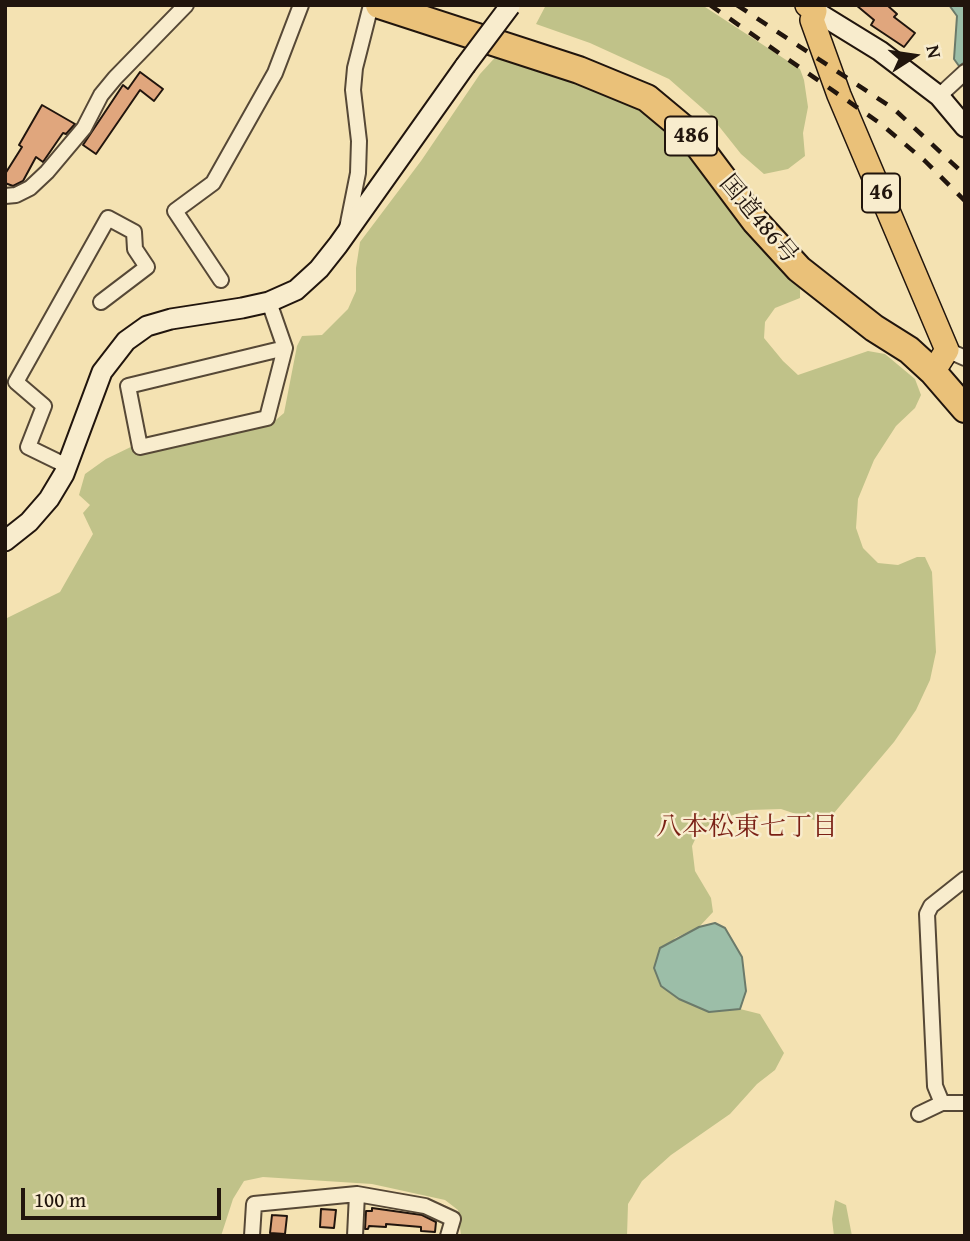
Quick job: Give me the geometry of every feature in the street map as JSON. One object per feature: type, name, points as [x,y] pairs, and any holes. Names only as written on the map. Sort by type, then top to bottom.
[{"type":"highway","name":"国道486号","points":[[379,5],[579,70],[647,97],[689,133],[755,221],[799,269],[874,328],[909,350],[948,360],[965,409]]},
{"type":"main road","name":"46","points":[[811,8],[812,20],[839,95],[948,360]]},
{"type":"street","points":[[5,195],[16,195],[30,188],[47,172],[84,128],[101,95],[186,5]]},
{"type":"street","points":[[221,280],[175,211],[213,183],[275,73],[301,5]]},
{"type":"street","points":[[347,232],[358,173],[359,141],[353,90],[355,68],[371,5]]},
{"type":"street","points":[[5,541],[30,522],[67,466],[102,372],[126,341],[148,326],[171,319],[269,302],[296,290],[319,269],[347,232],[511,5]]},
{"type":"street","points":[[811,8],[880,51],[939,96],[965,127]]},
{"type":"street","points":[[939,96],[965,72]]},
{"type":"street","points":[[67,466],[28,447],[44,406],[16,382],[108,218],[134,232],[135,249],[147,267],[101,302]]},
{"type":"street","points":[[269,302],[285,348],[267,418],[140,447],[128,386],[285,348]]},
{"type":"street","points":[[942,1103],[935,1086],[927,914],[931,906],[965,879]]},
{"type":"street","points":[[919,1114],[942,1103],[965,1102]]},
{"type":"street","points":[[252,1236],[254,1204],[356,1194],[425,1206],[453,1219],[448,1236]]},
{"type":"street","points":[[355,1236],[356,1194]]},
{"type":"green space","points":[[546,5],[702,5],[800,69],[808,107],[803,133],[805,156],[788,169],[764,174],[741,154],[710,115],[669,79],[590,43],[536,24]]},
{"type":"green space","points":[[501,51],[657,114],[767,240],[800,287],[800,298],[775,308],[765,322],[764,338],[798,375],[868,351],[885,354],[915,379],[921,395],[915,408],[896,426],[874,460],[858,499],[856,528],[863,548],[878,563],[898,565],[917,557],[925,557],[932,572],[936,652],[930,680],[916,710],[894,742],[834,813],[817,821],[781,809],[750,810],[720,819],[699,831],[692,846],[695,871],[711,898],[713,912],[699,927],[675,938],[654,968],[660,985],[679,999],[709,1012],[740,1009],[760,1014],[784,1053],[775,1070],[757,1084],[730,1114],[671,1155],[642,1181],[628,1204],[627,1236],[461,1236],[458,1210],[445,1200],[372,1184],[263,1177],[244,1181],[233,1199],[221,1236],[5,1236],[5,619],[60,592],[93,534],[83,513],[90,505],[79,495],[85,474],[106,459],[139,443],[271,424],[284,413],[297,346],[302,336],[322,335],[348,309],[356,291],[360,242],[421,161],[480,74]]},
{"type":"green space","points":[[835,1200],[846,1205],[852,1236],[834,1236],[832,1219]]},
{"type":"shaded area","points":[[949,5],[965,5],[965,62],[959,66],[954,59],[957,16]]},
{"type":"shaded area","points":[[715,923],[725,928],[742,957],[746,991],[740,1009],[709,1012],[679,999],[661,986],[654,968],[660,948],[699,927]]},
{"type":"building","points":[[856,5],[887,5],[897,14],[894,17],[915,33],[904,47],[871,25],[874,20]]},
{"type":"building","points":[[140,72],[163,89],[154,101],[140,90],[96,154],[83,145],[123,85],[128,89]]},
{"type":"building","points":[[42,105],[75,124],[66,134],[63,133],[43,162],[36,157],[23,181],[13,186],[5,183],[5,174],[22,147],[19,145]]},
{"type":"building","points":[[372,1208],[422,1215],[436,1222],[435,1232],[421,1231],[421,1227],[386,1224],[386,1227],[369,1226],[365,1229],[366,1211],[372,1211]]},
{"type":"building","points":[[321,1209],[336,1210],[334,1228],[320,1227]]},
{"type":"building","points":[[272,1215],[287,1216],[285,1234],[270,1233]]},
{"type":"railway","points":[[710,5],[881,124],[925,161],[965,201]]},
{"type":"railway","points":[[737,5],[894,109],[965,175]]},
{"type":"district","name":"八本松東七丁目","points":[[747,828]]}]
